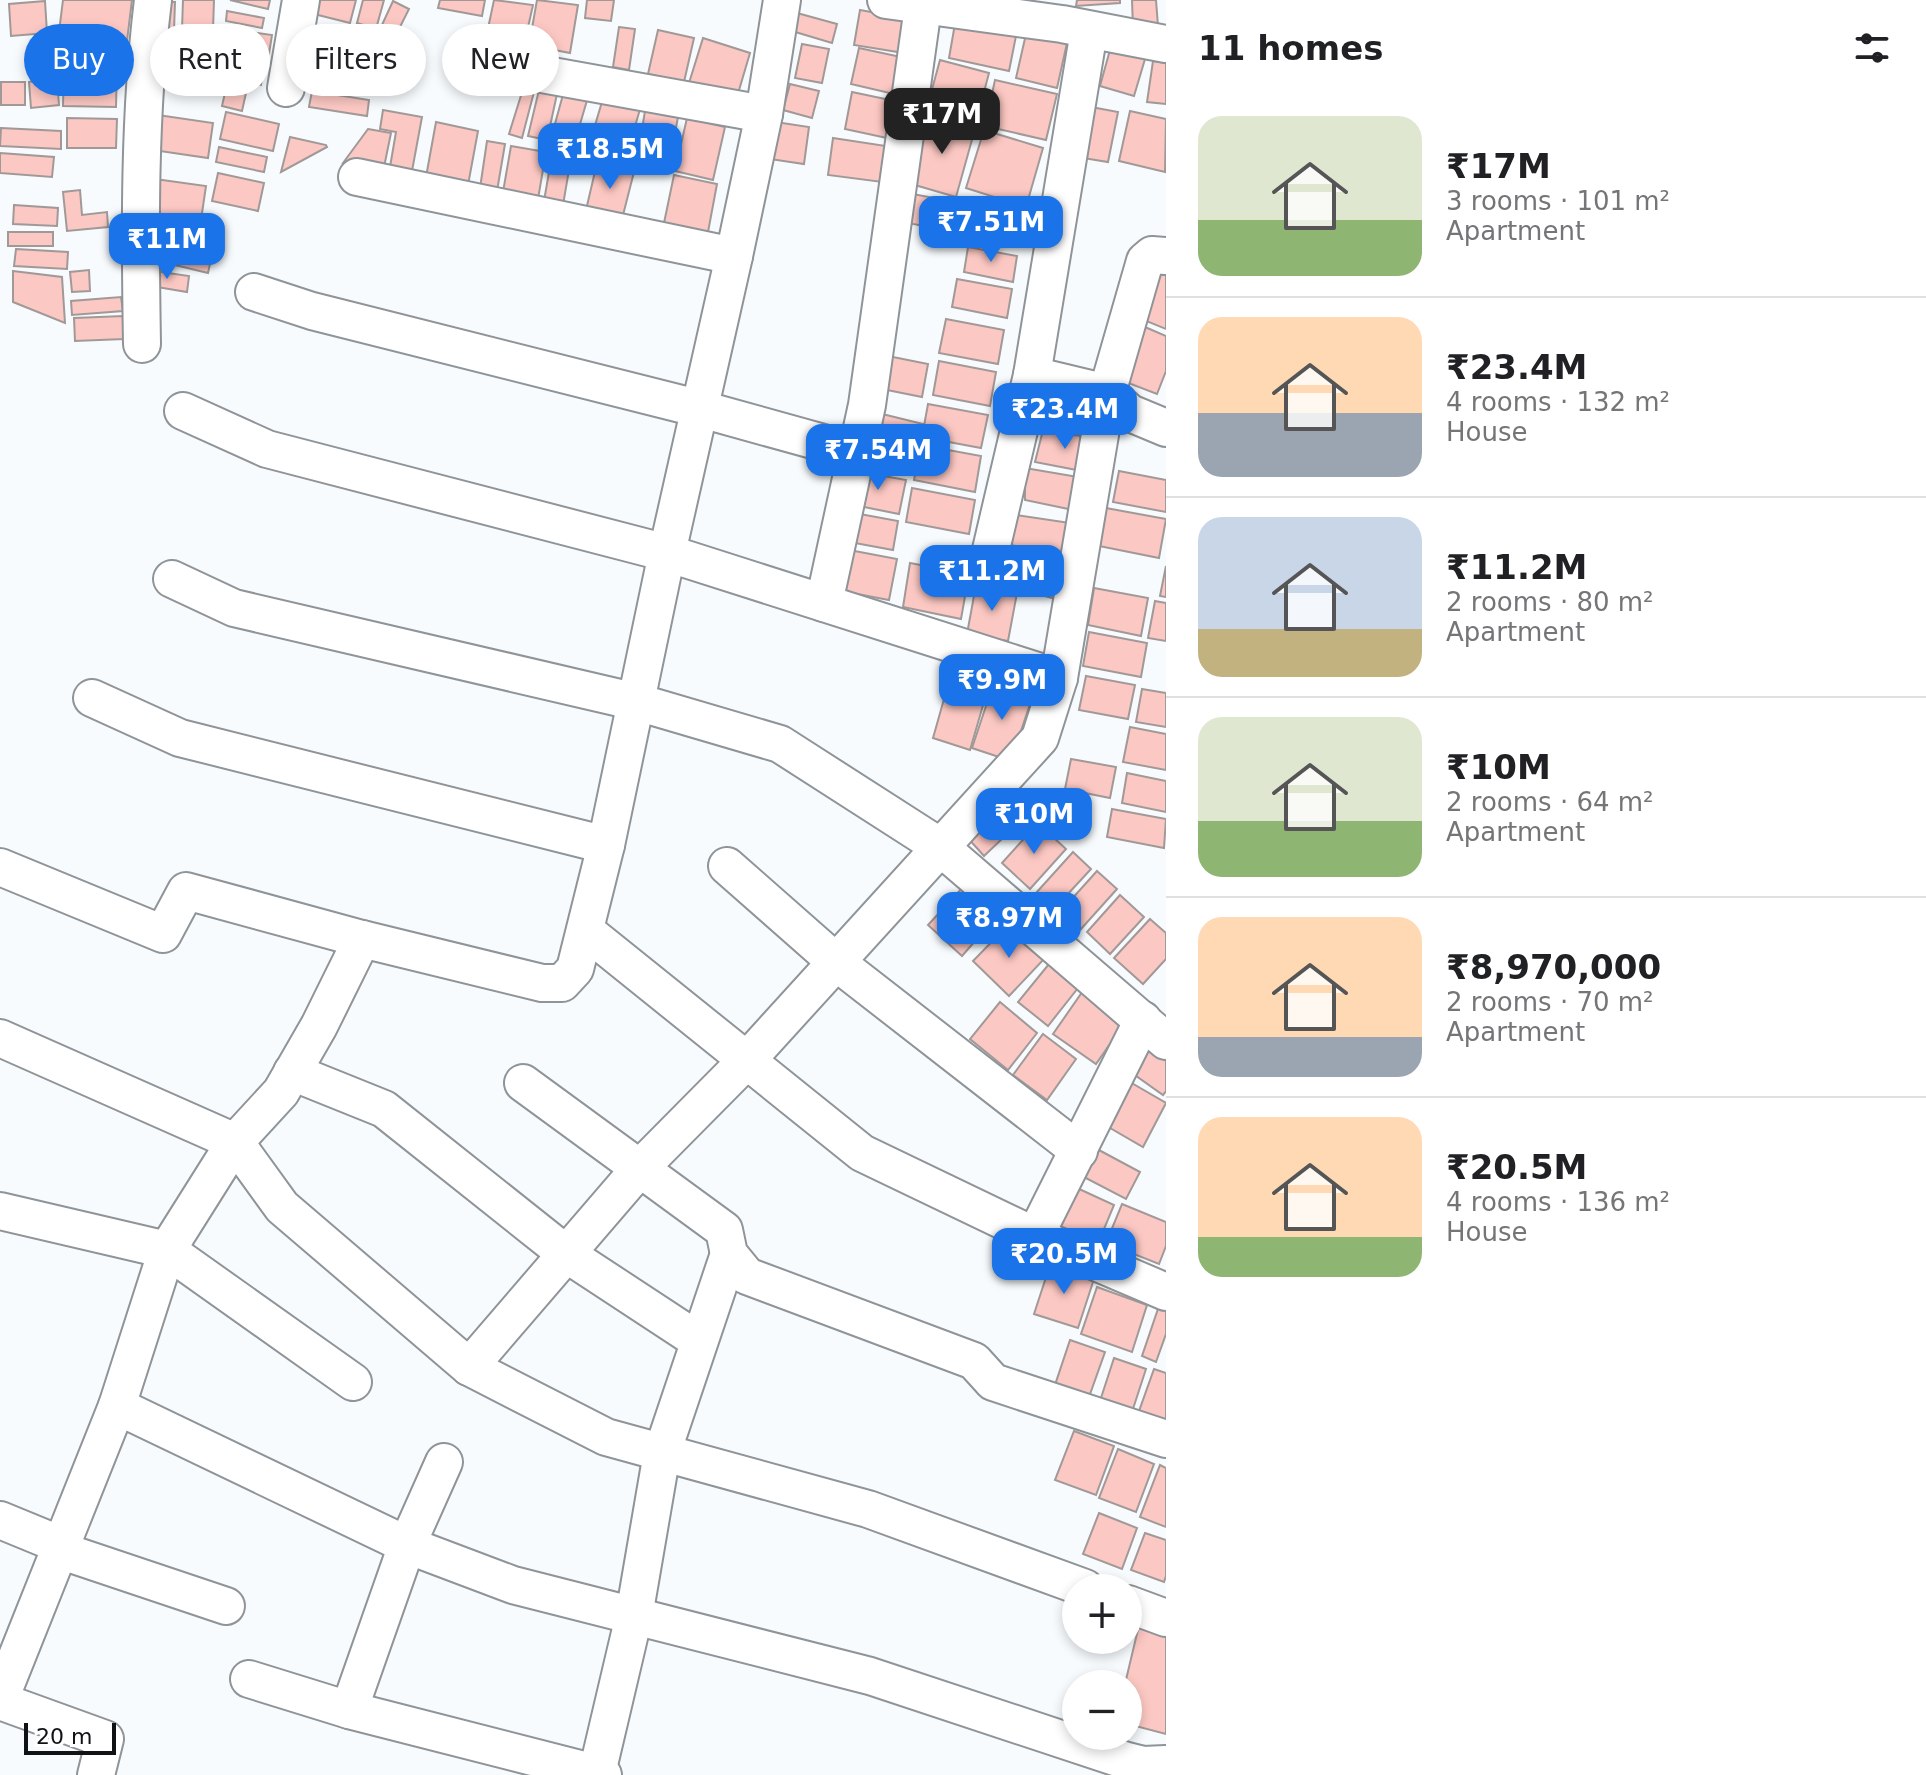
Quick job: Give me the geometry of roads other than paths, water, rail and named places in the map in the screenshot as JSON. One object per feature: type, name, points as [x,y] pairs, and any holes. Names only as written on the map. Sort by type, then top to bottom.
[{"type":"street","points":[[142,344],[141,211],[147,49],[153,0]]},
{"type":"street","points":[[297,24],[301,0]]},
{"type":"street","points":[[0,867],[163,934],[186,891],[362,939],[542,983],[562,983],[575,969],[606,845],[667,553],[734,256],[764,114],[782,0]]},
{"type":"street","points":[[886,0],[1072,18],[1166,44]]},
{"type":"street","points":[[824,603],[867,405],[924,3]]},
{"type":"street","points":[[986,571],[1032,375],[1072,18]]},
{"type":"street","points":[[559,77],[764,114]]},
{"type":"street","points":[[357,177],[734,256]]},
{"type":"street","points":[[469,1367],[641,1167],[747,1060],[1040,738],[1059,678],[1107,393],[1145,261],[1152,255],[1166,256]]},
{"type":"street","points":[[254,292],[312,311],[701,409],[856,452]]},
{"type":"street","points":[[1032,375],[1107,393],[1130,413],[1166,428]]},
{"type":"street","points":[[183,411],[267,449],[667,553],[1059,678]]},
{"type":"street","points":[[172,579],[234,608],[637,702],[780,744],[939,846],[1155,1031],[1079,1151],[1035,1236]]},
{"type":"street","points":[[92,698],[180,738],[606,845]]},
{"type":"street","points":[[727,866],[836,962],[1079,1151]]},
{"type":"street","points":[[586,931],[862,1153],[1035,1236],[1166,1292]]},
{"type":"street","points":[[96,1775],[105,1739],[0,1700],[117,1406],[167,1250],[235,1142],[281,1092],[319,1026],[362,939]]},
{"type":"street","points":[[0,1038],[235,1142],[282,1207],[469,1367],[606,1437],[868,1509],[1062,1580]]},
{"type":"street","points":[[292,1072],[384,1109],[565,1253],[699,1341]]},
{"type":"street","points":[[523,1083],[724,1230],[729,1254],[747,1276],[974,1361],[993,1382],[1166,1439]]},
{"type":"street","points":[[0,1211],[167,1250],[353,1382]]},
{"type":"street","points":[[249,1679],[349,1710],[600,1774],[634,1616],[662,1453],[729,1254]]},
{"type":"street","points":[[117,1406],[407,1545],[513,1585],[870,1676],[1127,1761],[1143,1765],[1166,1764]]},
{"type":"street","points":[[349,1710],[407,1545],[444,1462]]},
{"type":"street","points":[[0,1520],[60,1547],[226,1606]]},
{"type":"street","points":[[1142,1609],[1166,1618]]}]
